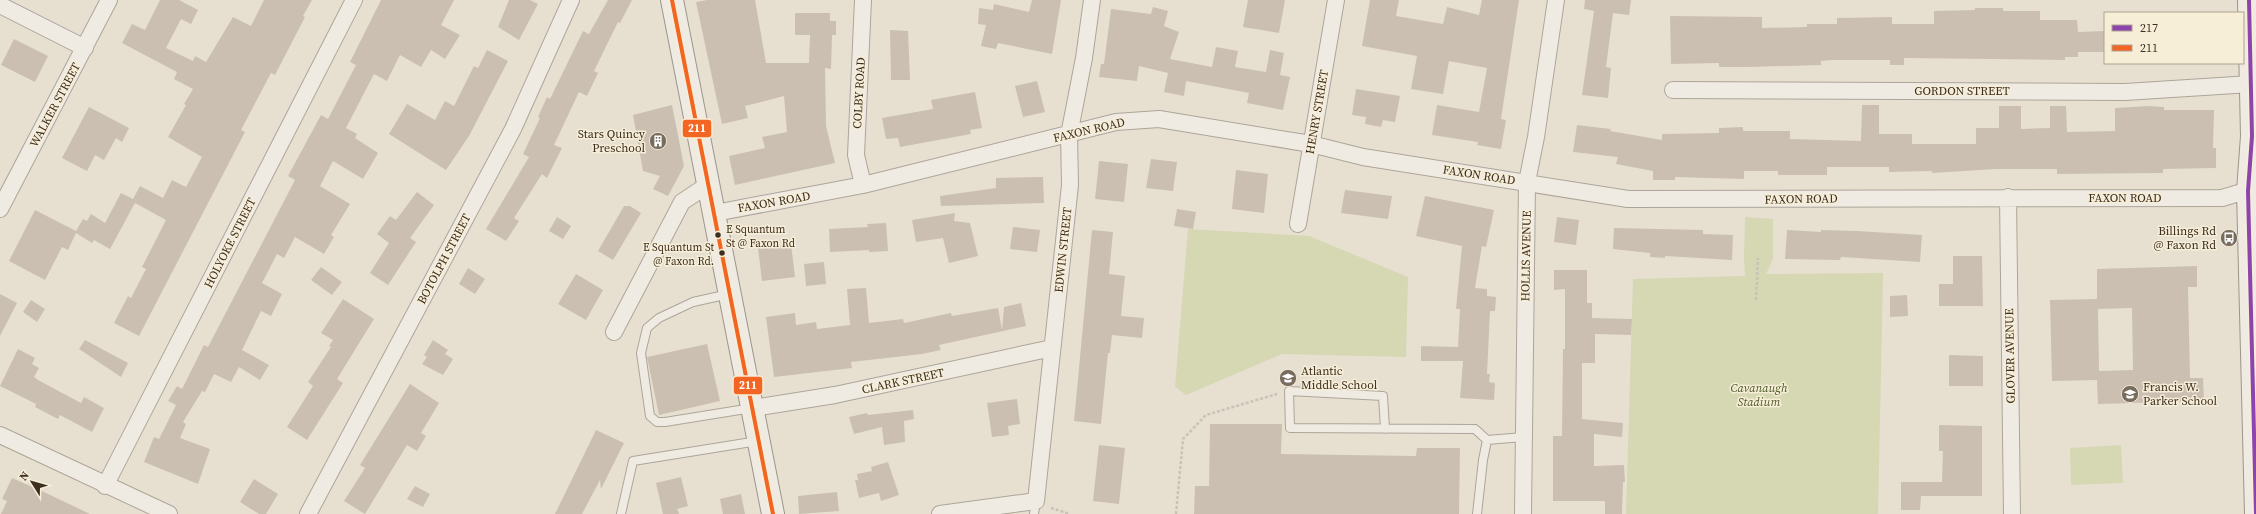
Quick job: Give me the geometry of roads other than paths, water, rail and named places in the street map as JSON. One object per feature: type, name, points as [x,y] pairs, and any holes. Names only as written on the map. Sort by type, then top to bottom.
[{"type":"street","name":"WALKER STREET","points":[[0,208],[109,0]]},
{"type":"street","name":"HOLYOKE STREET","points":[[105,486],[354,0]]},
{"type":"street","name":"BOTOLPH STREET","points":[[308,514],[513,129],[571,0]]},
{"type":"street","points":[[672,0],[773,514]]},
{"type":"street","name":"COLBY ROAD","points":[[863,0],[856,154],[863,185]]},
{"type":"street","name":"EDWIN STREET","points":[[1035,508],[1070,185],[1070,135],[1084,58],[1092,0]]},
{"type":"street","name":"HENRY STREET","points":[[1298,224],[1336,0]]},
{"type":"street","name":"HOLLIS AVENUE","points":[[1523,514],[1527,182],[1536,137],[1556,0]]},
{"type":"street","points":[[2249,0],[2256,514]]},
{"type":"street","points":[[0,5],[85,48]]},
{"type":"street","name":"GORDON STREET","points":[[1673,90],[2130,92],[2251,84]]},
{"type":"street","name":"FAXON ROAD","points":[[715,213],[863,185],[1006,148],[1070,135],[1116,122],[1159,119],[1311,144],[1363,157],[1628,199],[2008,197],[2222,198],[2252,189]]},
{"type":"street","points":[[2252,136],[2256,163]]},
{"type":"street","points":[[614,332],[682,202],[709,184]]},
{"type":"street","name":"GLOVER AVENUE","points":[[2008,197],[2012,514]]},
{"type":"street","name":"CLARK STREET","points":[[753,408],[835,396],[1052,348]]},
{"type":"street","points":[[0,434],[105,486],[169,514]]},
{"type":"street","points":[[940,514],[1035,508]]},
{"type":"lane","points":[[730,294],[693,302],[659,318],[647,328],[641,353],[650,416],[657,422],[665,422],[753,408]]},
{"type":"lane","points":[[1385,429],[1383,396],[1289,391],[1290,428],[1385,429],[1475,429],[1487,440],[1524,437]]},
{"type":"lane","points":[[621,514],[632,461],[759,440]]},
{"type":"lane","points":[[1477,514],[1483,460],[1487,440]]},
{"type":"place","name":"Stars Quincy Preschool","points":[[658,141]]},
{"type":"place","name":"E Squantum St @ Faxon Rd","points":[[718,235]]},
{"type":"place","name":"Billings Rd @ Faxon Rd","points":[[2229,238]]},
{"type":"place","name":"E Squantum St @ Faxon Rd.","points":[[722,253]]},
{"type":"place","name":"Atlantic Middle School","points":[[1288,378]]},
{"type":"place","name":"Francis W. Parker School","points":[[2130,394]]},
{"type":"park label","name":"Cavanaugh Stadium","points":[[1759,395]]}]
